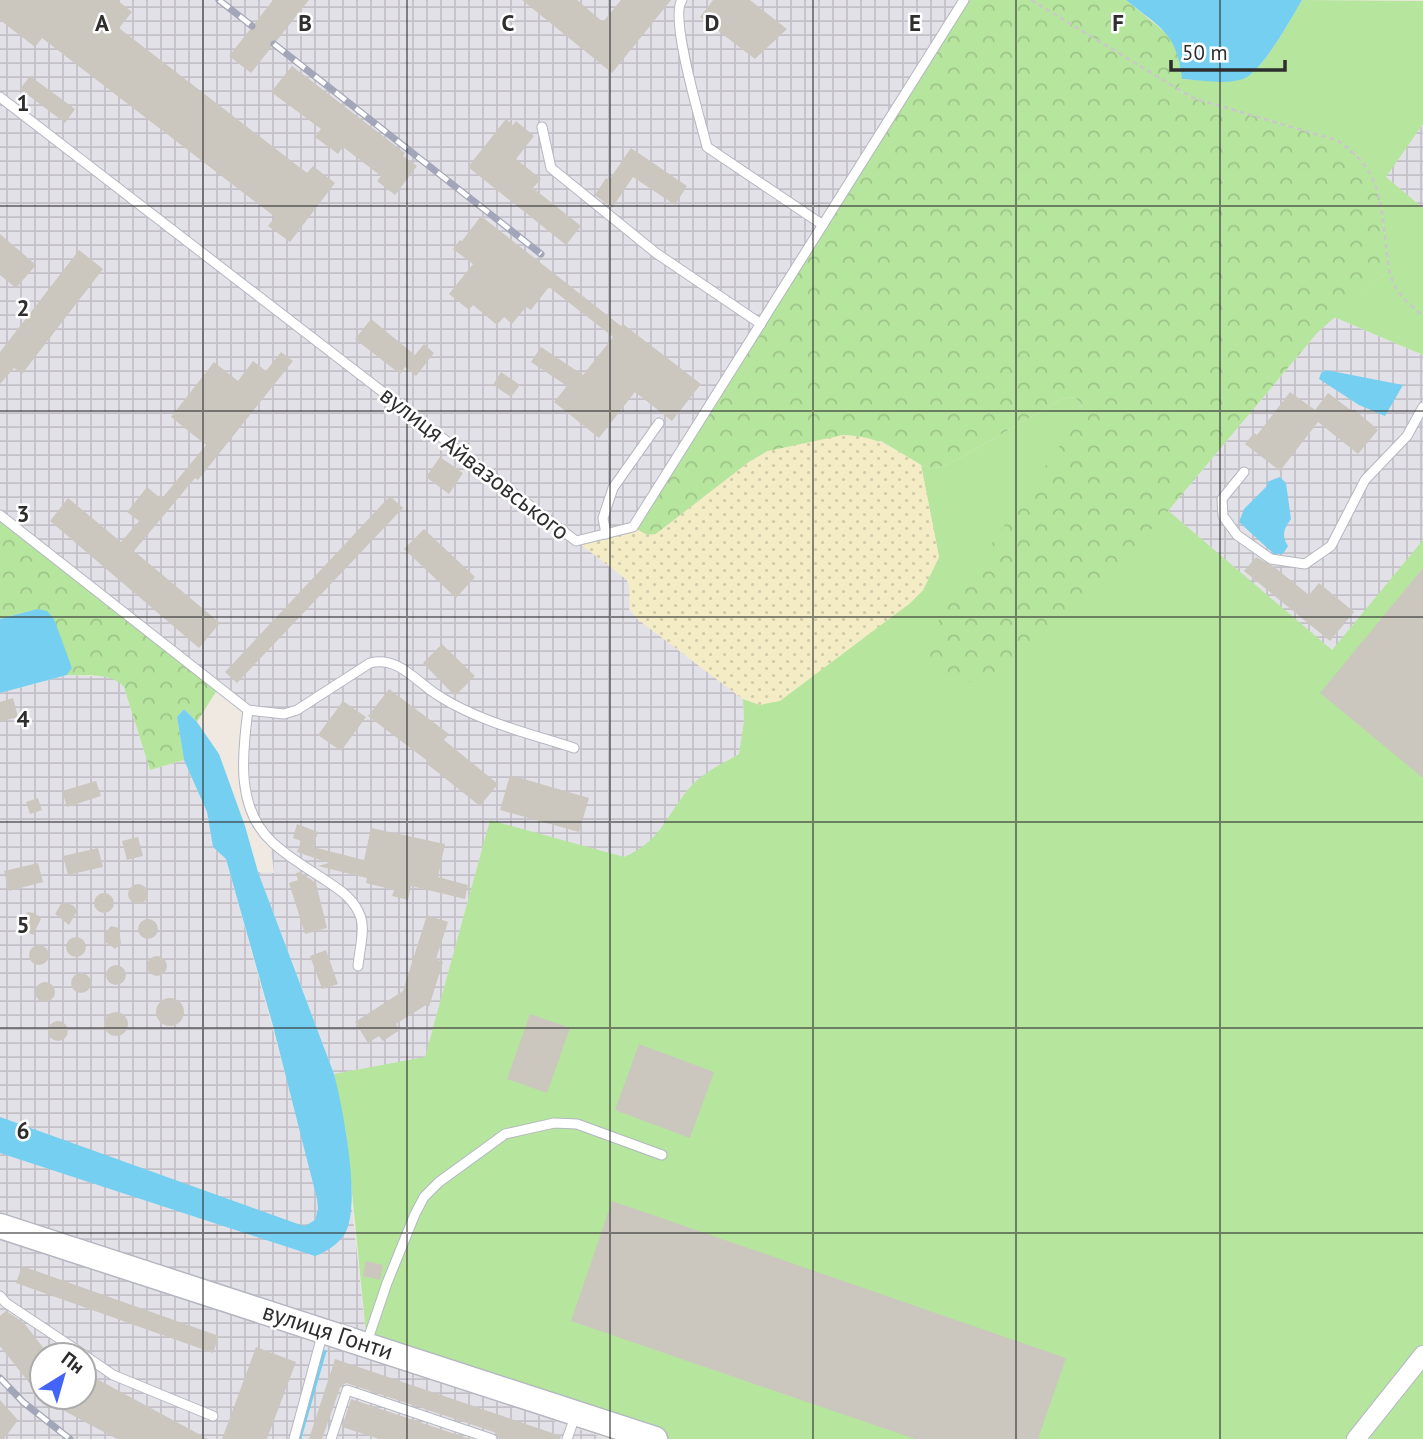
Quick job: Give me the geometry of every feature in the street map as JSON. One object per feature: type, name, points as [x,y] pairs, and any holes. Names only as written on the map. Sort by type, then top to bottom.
[{"type":"street","name":"вулиця Гонти","points":[[0,1226],[655,1439]]},
{"type":"street","points":[[1356,1439],[1423,1355]]},
{"type":"lane","points":[[682,0],[678,6],[679,32],[707,147],[823,225]]},
{"type":"lane","name":"вулиця Айвазовського","points":[[0,97],[576,541],[633,527],[964,0]]},
{"type":"lane","points":[[542,127],[551,168],[656,253],[761,324]]},
{"type":"lane","points":[[1244,472],[1222,499],[1223,516],[1237,535],[1271,559],[1305,564],[1331,545],[1365,480],[1407,436],[1423,407]]},
{"type":"lane","points":[[606,534],[603,518],[613,488],[659,423]]},
{"type":"lane","points":[[0,515],[248,710],[284,715],[297,710],[370,663],[381,660],[394,663],[439,696],[483,719],[574,748]]},
{"type":"lane","points":[[248,710],[244,778],[253,816],[264,834],[284,853],[344,892],[355,904],[362,920],[358,966]]},
{"type":"lane","points":[[367,1344],[387,1283],[424,1197],[439,1182],[505,1134],[554,1123],[577,1124],[662,1155]]},
{"type":"lane","points":[[0,1296],[6,1303],[63,1341]]},
{"type":"lane","points":[[294,1439],[324,1330]]},
{"type":"lane","points":[[98,1364],[114,1375],[213,1416]]},
{"type":"lane","points":[[331,1439],[347,1390],[492,1439]]},
{"type":"lane","points":[[567,1439],[576,1412]]},
{"type":"path","points":[[1031,0],[1194,98],[1336,140],[1349,148],[1360,157],[1376,183],[1389,270],[1394,285],[1403,298],[1423,316]]},
{"type":"shaded area","points":[[0,0],[964,0],[627,580],[631,589],[629,609],[636,618],[743,699],[744,721],[739,754],[693,784],[658,834],[642,849],[624,858],[490,821],[425,1058],[334,1074],[258,872],[274,873],[270,841],[245,794],[248,710],[0,519]]},
{"type":"shaded area","points":[[1423,124],[1423,208],[1385,177]]},
{"type":"shaded area","points":[[1334,317],[1423,355],[1423,1135],[1211,547],[1168,511],[1318,332]]},
{"type":"shaded area","points":[[67,675],[109,677],[119,681],[124,687],[150,770],[184,760],[207,812],[213,847],[226,859],[301,1131],[317,1199],[316,1220],[352,1208],[367,1344],[0,1226],[0,693]]},
{"type":"shaded area","points":[[0,1240],[321,1342],[608,1439],[0,1439]]},
{"type":"green space","points":[[964,0],[1126,0],[1172,38],[1180,60],[1182,79],[1177,90],[1193,98],[1336,140],[1360,157],[1376,183],[1389,270],[1318,332],[1168,511],[1069,621],[1049,640],[984,678],[966,683],[945,682],[933,674],[928,652],[932,630],[1083,412],[1081,403],[1074,397],[1062,399],[948,465],[934,468],[921,465],[881,441],[768,451],[749,462],[656,534],[647,535],[633,527]]},
{"type":"green space","points":[[1302,0],[1423,1],[1423,124],[1386,177],[1423,208],[1423,355],[1334,317],[1389,270],[1376,183],[1360,157],[1336,140],[1193,98],[1176,89],[1182,79],[1224,81],[1248,76],[1262,63]]},
{"type":"green space","points":[[1074,397],[1081,403],[1083,412],[1111,462],[1332,650],[1423,540],[1423,1439],[655,1439],[367,1344],[346,1132],[334,1074],[425,1057],[490,820],[624,857],[647,843],[697,780],[739,754],[744,721],[743,699],[760,705],[909,604],[923,590],[939,557],[921,465],[935,468],[948,465],[1062,399]]},
{"type":"green space","points":[[0,519],[219,687],[197,722],[184,709],[177,717],[184,760],[150,770],[124,687],[105,677],[67,675],[72,667],[37,609],[0,619]]},
{"type":"sand","points":[[843,435],[875,440],[921,465],[939,557],[923,590],[909,604],[780,701],[760,705],[743,699],[636,618],[630,604],[627,580],[576,541],[633,527],[647,535],[656,534],[749,462],[768,451]]},
{"type":"water","points":[[1126,0],[1302,0],[1276,44],[1259,66],[1243,79],[1221,82],[1182,79],[1176,51],[1165,32]]},
{"type":"water","points":[[1326,370],[1403,385],[1385,416],[1359,405],[1319,379],[1321,373]]},
{"type":"water","points":[[1280,477],[1286,483],[1291,519],[1284,532],[1288,546],[1283,554],[1274,554],[1239,522],[1244,509],[1267,486],[1267,482]]},
{"type":"water","points":[[37,609],[47,611],[54,619],[72,668],[67,675],[0,693],[0,619]]},
{"type":"water","points":[[184,709],[197,722],[219,754],[258,872],[338,1089],[349,1152],[351,1215],[342,1238],[315,1256],[0,1153],[0,1117],[298,1224],[305,1226],[315,1220],[317,1199],[273,1026],[226,859],[213,847],[207,812],[184,760],[177,717]]},
{"type":"building","points":[[0,0],[117,0],[132,12],[119,28],[307,173],[313,166],[335,183],[290,242],[268,226],[275,217],[42,38],[35,47],[0,20]]},
{"type":"building","points":[[273,0],[309,0],[251,73],[229,56]]},
{"type":"building","points":[[522,0],[577,0],[603,22],[621,0],[671,0],[612,73]]},
{"type":"building","points":[[713,0],[750,0],[787,29],[755,59],[700,17]]},
{"type":"building","points":[[292,66],[405,153],[403,156],[417,166],[395,195],[377,181],[381,176],[343,147],[338,154],[315,137],[321,129],[271,92]]},
{"type":"building","points":[[30,76],[75,109],[65,123],[20,89]]},
{"type":"building","points":[[506,119],[513,125],[516,121],[534,136],[516,159],[541,179],[533,188],[581,226],[566,245],[468,167]]},
{"type":"building","points":[[631,148],[687,186],[675,205],[633,177],[612,208],[595,195]]},
{"type":"building","points":[[481,216],[621,326],[623,324],[701,384],[672,421],[635,392],[599,438],[554,402],[567,386],[531,362],[541,347],[583,375],[613,337],[549,287],[531,310],[526,307],[512,324],[504,317],[497,325],[473,305],[469,310],[449,294],[473,264],[453,249]]},
{"type":"building","points":[[0,234],[36,265],[16,288],[0,275]]},
{"type":"building","points":[[79,250],[103,269],[22,374],[14,368],[0,384],[0,352]]},
{"type":"building","points":[[371,319],[415,355],[424,344],[434,353],[416,376],[405,367],[400,374],[355,339]]},
{"type":"building","points":[[281,352],[293,361],[198,480],[195,478],[134,551],[220,623],[199,648],[50,521],[68,498],[121,542],[139,521],[127,512],[147,487],[159,497],[160,494],[163,497],[206,445],[171,417],[214,362],[238,381],[253,361],[266,371]]},
{"type":"building","points":[[501,372],[520,385],[511,397],[493,385]]},
{"type":"building","points":[[1290,392],[1315,410],[1328,393],[1352,411],[1354,409],[1378,430],[1358,454],[1318,422],[1280,471],[1245,444],[1254,433],[1257,435]]},
{"type":"building","points":[[440,457],[463,473],[449,494],[426,477]]},
{"type":"building","points":[[390,496],[403,508],[237,683],[225,672]]},
{"type":"building","points":[[424,529],[475,577],[456,598],[404,549]]},
{"type":"building","points":[[1256,557],[1273,566],[1309,595],[1319,583],[1354,612],[1330,641],[1244,571]]},
{"type":"building","points":[[1423,568],[1423,778],[1320,693]]},
{"type":"building","points":[[442,644],[475,676],[455,696],[423,663]]},
{"type":"building","points":[[389,689],[449,734],[444,740],[498,784],[480,806],[427,764],[429,762],[368,716]]},
{"type":"building","points":[[13,698],[18,717],[0,722],[0,702]]},
{"type":"building","points":[[343,701],[366,717],[341,751],[318,735]]},
{"type":"building","points":[[510,775],[589,798],[579,832],[500,810]]},
{"type":"building","points":[[96,781],[101,796],[67,807],[62,791]]},
{"type":"building","points":[[38,798],[42,810],[30,814],[26,802]]},
{"type":"building","points":[[297,824],[318,832],[313,847],[364,860],[371,828],[445,844],[438,877],[468,885],[465,899],[411,886],[408,900],[392,896],[394,890],[366,883],[367,878],[318,866],[329,863],[297,852],[301,841],[293,838]]},
{"type":"building","points":[[138,837],[143,856],[127,860],[122,841]]},
{"type":"building","points":[[98,848],[103,867],[68,875],[63,856]]},
{"type":"building","points":[[38,863],[43,882],[9,891],[4,871]]},
{"type":"building","points":[[300,872],[316,883],[327,928],[305,934],[289,883],[298,880],[296,873]]},
{"type":"building","points":[[138,884],[145,887],[148,894],[145,901],[138,904],[131,901],[128,894],[131,887]]},
{"type":"building","points":[[104,893],[111,896],[114,903],[111,910],[104,913],[97,910],[94,903],[97,896]]},
{"type":"building","points":[[68,903],[77,911],[69,925],[55,914],[61,904]]},
{"type":"building","points":[[28,912],[35,913],[41,919],[33,935],[24,930],[20,923]]},
{"type":"building","points":[[427,915],[448,922],[436,959],[443,962],[429,1007],[426,1005],[396,1024],[400,1030],[383,1041],[379,1036],[368,1043],[355,1022],[403,991]]},
{"type":"building","points":[[148,919],[155,922],[158,929],[155,936],[148,939],[141,936],[138,929],[141,922]]},
{"type":"building","points":[[111,926],[119,928],[121,944],[115,949],[104,941]]},
{"type":"building","points":[[76,937],[83,940],[86,947],[83,954],[76,957],[69,954],[66,947],[69,940]]},
{"type":"building","points":[[39,945],[46,948],[49,955],[46,962],[39,965],[32,962],[29,955],[32,948]]},
{"type":"building","points":[[326,950],[338,984],[322,989],[310,956]]},
{"type":"building","points":[[157,956],[164,959],[167,966],[164,973],[157,976],[150,973],[147,966],[150,959]]},
{"type":"building","points":[[116,965],[123,968],[126,975],[123,982],[116,985],[109,982],[106,975],[109,968]]},
{"type":"building","points":[[81,973],[88,976],[91,983],[88,990],[81,993],[74,990],[71,983],[74,976]]},
{"type":"building","points":[[45,982],[52,985],[55,992],[52,999],[45,1002],[38,999],[35,992],[38,985]]},
{"type":"building","points":[[170,998],[180,1002],[184,1012],[180,1022],[170,1026],[160,1022],[156,1012],[160,1002]]},
{"type":"building","points":[[116,1012],[127,1019],[128,1024],[121,1035],[116,1036],[105,1029],[104,1024],[111,1013]]},
{"type":"building","points":[[530,1014],[570,1028],[547,1093],[507,1079]]},
{"type":"building","points":[[58,1021],[65,1024],[68,1031],[65,1038],[58,1041],[51,1038],[48,1031],[51,1024]]},
{"type":"building","points":[[639,1044],[714,1072],[690,1138],[615,1110]]},
{"type":"building","points":[[612,1201],[1066,1358],[1038,1439],[915,1439],[571,1321]]},
{"type":"building","points":[[366,1261],[383,1265],[380,1280],[363,1276]]},
{"type":"building","points":[[22,1266],[219,1336],[213,1353],[16,1283]]},
{"type":"building","points":[[6,1311],[23,1322],[38,1341],[28,1341],[28,1381],[0,1346],[0,1316]]},
{"type":"building","points":[[256,1347],[296,1362],[267,1439],[222,1439]]},
{"type":"building","points":[[335,1359],[561,1436],[560,1439],[499,1439],[494,1432],[346,1383],[340,1388],[322,1439],[309,1439]]},
{"type":"building","points":[[98,1380],[208,1439],[117,1439],[64,1411],[98,1411]]},
{"type":"building","points":[[351,1399],[470,1439],[379,1439],[342,1427]]},
{"type":"building","points":[[0,1400],[18,1420],[4,1439],[0,1439]]},
{"type":"waterway","points":[[299,1439],[324,1352]]},
{"type":"railway","points":[[219,0],[252,26]]},
{"type":"railway","points":[[274,44],[541,254]]},
{"type":"railway","points":[[0,1378],[23,1402],[70,1439]]}]
